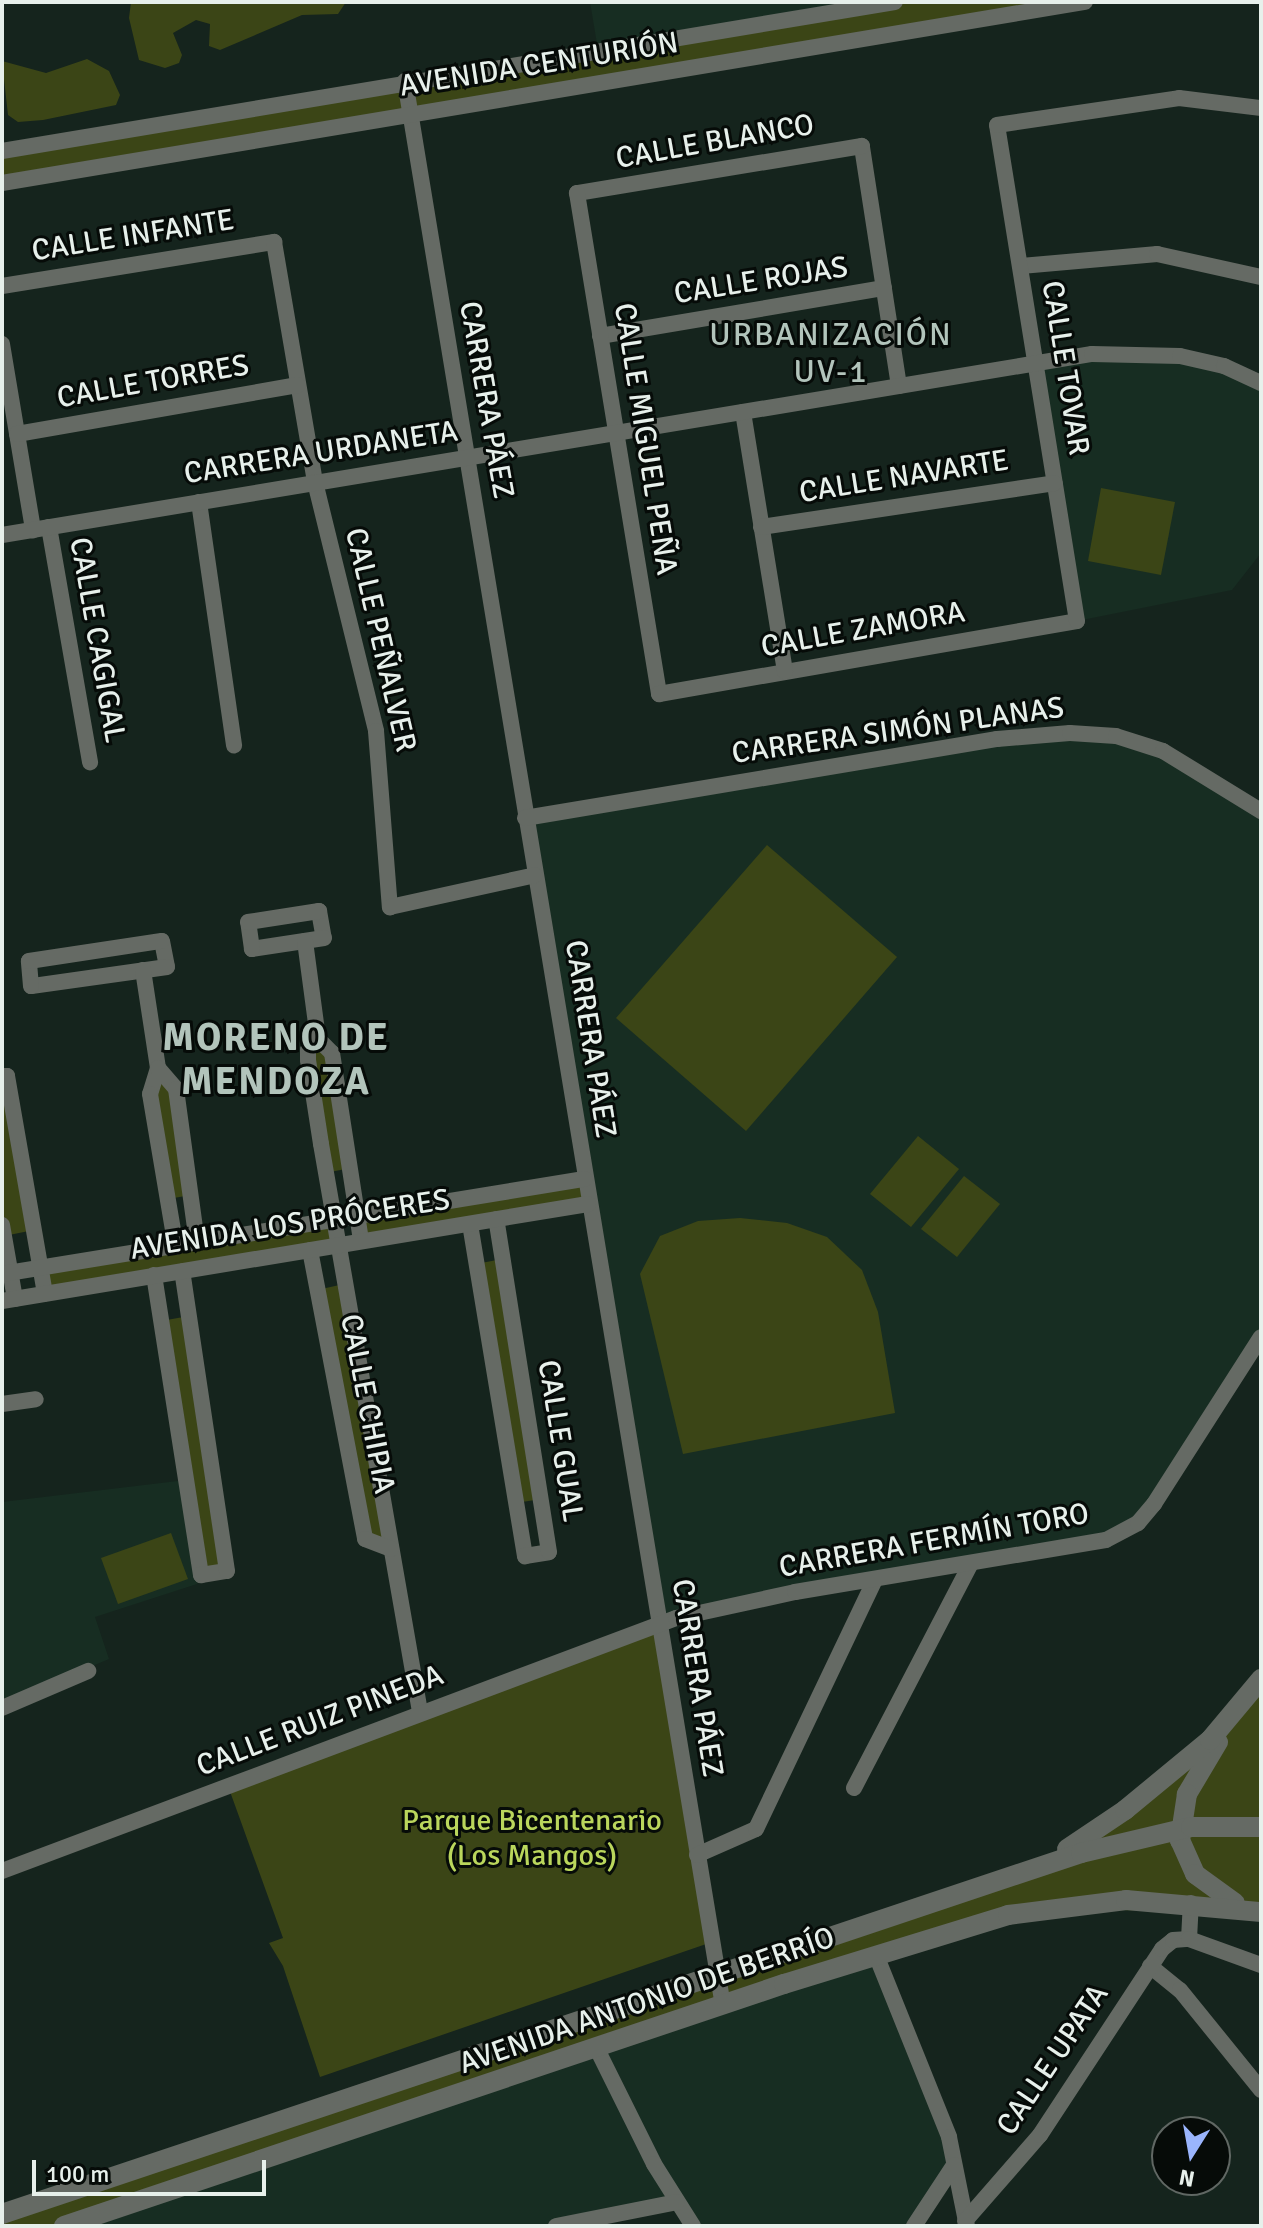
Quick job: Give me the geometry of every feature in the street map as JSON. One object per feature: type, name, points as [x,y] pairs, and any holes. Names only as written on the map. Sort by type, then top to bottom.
[{"type":"street","name":"AVENIDA CENTURIÓN","points":[[2,151],[405,81],[895,2]]},
{"type":"street","name":"AVENIDA CENTURIÓN","points":[[2,183],[1085,2]]},
{"type":"street","name":"CARRERA PÁEZ","points":[[405,81],[588,1204],[723,2006]]},
{"type":"street","name":"CALLE TOVAR","points":[[1077,621],[997,125],[1179,98],[1261,108]]},
{"type":"street","name":"CALLE BLANCO","points":[[577,193],[862,146],[884,288]]},
{"type":"street","name":"CALLE MIGUEL PEÑA","points":[[577,193],[659,694]]},
{"type":"street","name":"CALLE INFANTE","points":[[2,286],[274,242]]},
{"type":"street","name":"CALLE PEÑALVER","points":[[274,242],[315,482],[376,731],[390,907],[535,875]]},
{"type":"street","points":[[1021,266],[1157,254],[1261,277]]},
{"type":"street","points":[[884,288],[899,386]]},
{"type":"street","name":"CALLE ROJAS","points":[[600,336],[884,288]]},
{"type":"street","name":"CALLE CAGIGAL","points":[[2,344],[17,434],[41,528],[90,762]]},
{"type":"street","name":"CARRERA URDANETA","points":[[2,535],[1037,362],[1150,352],[1224,366],[1261,383]]},
{"type":"street","name":"CALLE TORRES","points":[[17,434],[298,385]]},
{"type":"street","points":[[743,412],[785,672]]},
{"type":"street","name":"CALLE NAVARTE","points":[[761,527],[1055,483]]},
{"type":"street","points":[[199,502],[234,745]]},
{"type":"street","name":"CALLE ZAMORA","points":[[659,694],[1077,621]]},
{"type":"street","name":"CARRERA SIMÓN PLANAS","points":[[525,818],[997,739],[1070,733],[1116,736],[1163,751],[1261,811]]},
{"type":"street","points":[[162,941],[167,967],[143,970],[35,989],[28,963],[162,941]]},
{"type":"street","points":[[305,941],[318,1039],[332,1053],[361,1241]]},
{"type":"street","points":[[143,970],[158,1068],[150,1094],[176,1247]]},
{"type":"street","name":"CALLE CHIPIA","points":[[318,1039],[308,1050],[308,1060],[337,1245],[420,1712]]},
{"type":"street","points":[[158,1068],[176,1089],[197,1243]]},
{"type":"street","points":[[2,1076],[7,1076],[45,1294]]},
{"type":"street","name":"AVENIDA LOS PRÓCERES","points":[[6,1274],[584,1179]]},
{"type":"street","name":"AVENIDA LOS PRÓCERES","points":[[8,1300],[588,1204]]},
{"type":"street","name":"CALLE GUAL","points":[[470,1224],[525,1556],[549,1552],[496,1219]]},
{"type":"street","points":[[2,1225],[8,1300]]},
{"type":"street","name":"CALLE CHIPIA","points":[[310,1250],[365,1539],[391,1549]]},
{"type":"street","points":[[154,1275],[201,1575],[227,1571],[182,1271]]},
{"type":"street","name":"CARRERA FERMÍN TORO","points":[[659,1624],[875,1579],[1092,1543],[1138,1523],[1261,1337]]},
{"type":"street","points":[[2,1404],[36,1399]]},
{"type":"street","points":[[854,1788],[970,1565]]},
{"type":"street","points":[[697,1855],[756,1829],[875,1579]]},
{"type":"street","name":"CALLE RUIZ PINEDA","points":[[2,1871],[659,1624]]},
{"type":"street","points":[[2,1708],[88,1671]]},
{"type":"street","points":[[1256,1911],[1214,1892],[1195,1874],[1179,1829],[1187,1794],[1261,1679]]},
{"type":"street","points":[[1036,1868],[1125,1810],[1235,1715]]},
{"type":"street","points":[[1036,1868],[1179,1829],[1261,1827]]},
{"type":"street","name":"AVENIDA ANTONIO DE BERRÍO","points":[[2,2214],[1036,1868]]},
{"type":"street","name":"AVENIDA ANTONIO DE BERRÍO","points":[[64,2226],[876,1955],[1036,1909],[1126,1900],[1191,1903],[1256,1911]]},
{"type":"street","points":[[1191,1903],[1189,1939],[1261,1965]]},
{"type":"street","name":"CALLE UPATA","points":[[966,2224],[1040,2135],[1150,1966],[1173,1940],[1189,1939]]},
{"type":"street","points":[[876,1955],[949,2137],[966,2224]]},
{"type":"street","points":[[1150,1966],[1180,1990],[1261,2090]]},
{"type":"street","points":[[597,2049],[621,2103],[693,2226]]},
{"type":"street","points":[[914,2226],[954,2165]]},
{"type":"street","points":[[556,2226],[677,2202]]},
{"type":"shaded area","points":[[590,2],[887,2],[598,50]]},
{"type":"shaded area","points":[[1150,352],[1261,383],[1261,553],[1232,590],[1077,621],[1037,362]]},
{"type":"shaded area","points":[[997,739],[1141,742],[1261,811],[1261,1337],[1154,1504],[1124,1532],[659,1624],[525,818]]},
{"type":"shaded area","points":[[186,1480],[201,1575],[197,1584],[95,1617],[109,1659],[2,1704],[2,1502]]},
{"type":"shaded area","points":[[876,1955],[953,2156],[914,2226],[693,2226],[677,2202],[556,2226],[64,2226]]},
{"type":"green space","points":[[131,2],[346,2],[338,14],[302,15],[220,50],[209,46],[210,24],[196,20],[173,33],[182,55],[179,63],[165,68],[139,60],[129,18]]},
{"type":"green space","points":[[895,2],[1085,2],[2,183],[2,151]]},
{"type":"green space","points":[[87,59],[109,71],[120,95],[116,105],[43,120],[18,122],[8,115],[2,61],[46,73]]},
{"type":"green space","points":[[1101,488],[1175,502],[1161,575],[1088,561]]},
{"type":"green space","points":[[767,845],[897,957],[746,1131],[616,1018]]},
{"type":"green space","points":[[324,1041],[351,1168],[325,1173],[311,1044]]},
{"type":"green space","points":[[166,1072],[191,1195],[168,1199],[152,1076]]},
{"type":"green space","points":[[2,1077],[34,1230],[4,1236],[2,1225]]},
{"type":"green space","points":[[918,1136],[959,1169],[911,1227],[870,1194]]},
{"type":"green space","points":[[964,1176],[1000,1204],[957,1257],[921,1229]]},
{"type":"green space","points":[[584,1179],[588,1204],[361,1241],[357,1217]]},
{"type":"green space","points":[[740,1218],[787,1223],[827,1237],[862,1270],[878,1312],[895,1413],[683,1454],[640,1274],[660,1236],[698,1221]]},
{"type":"green space","points":[[333,1221],[337,1245],[45,1294],[40,1268]]},
{"type":"green space","points":[[502,1259],[541,1499],[516,1503],[476,1264]]},
{"type":"green space","points":[[344,1284],[391,1549],[365,1539],[317,1290]]},
{"type":"green space","points":[[189,1316],[227,1571],[201,1575],[161,1321]]},
{"type":"green space","points":[[171,1533],[188,1579],[118,1604],[101,1558]]},
{"type":"green space","name":"Parque Bicentenario (Los Mangos)","points":[[659,1624],[712,1942],[320,2077],[283,1966],[269,1943],[283,1938],[228,1786]]},
{"type":"green space","points":[[1261,1679],[1261,1912],[1036,1909],[64,2226],[2,2226],[2,2214],[1036,1868],[1125,1810]]},
{"type":"district","name":"URBANIZACIÓN UV-1","points":[[831,354]]},
{"type":"district","name":"MORENO DE MENDOZA","points":[[276,1060]]}]
